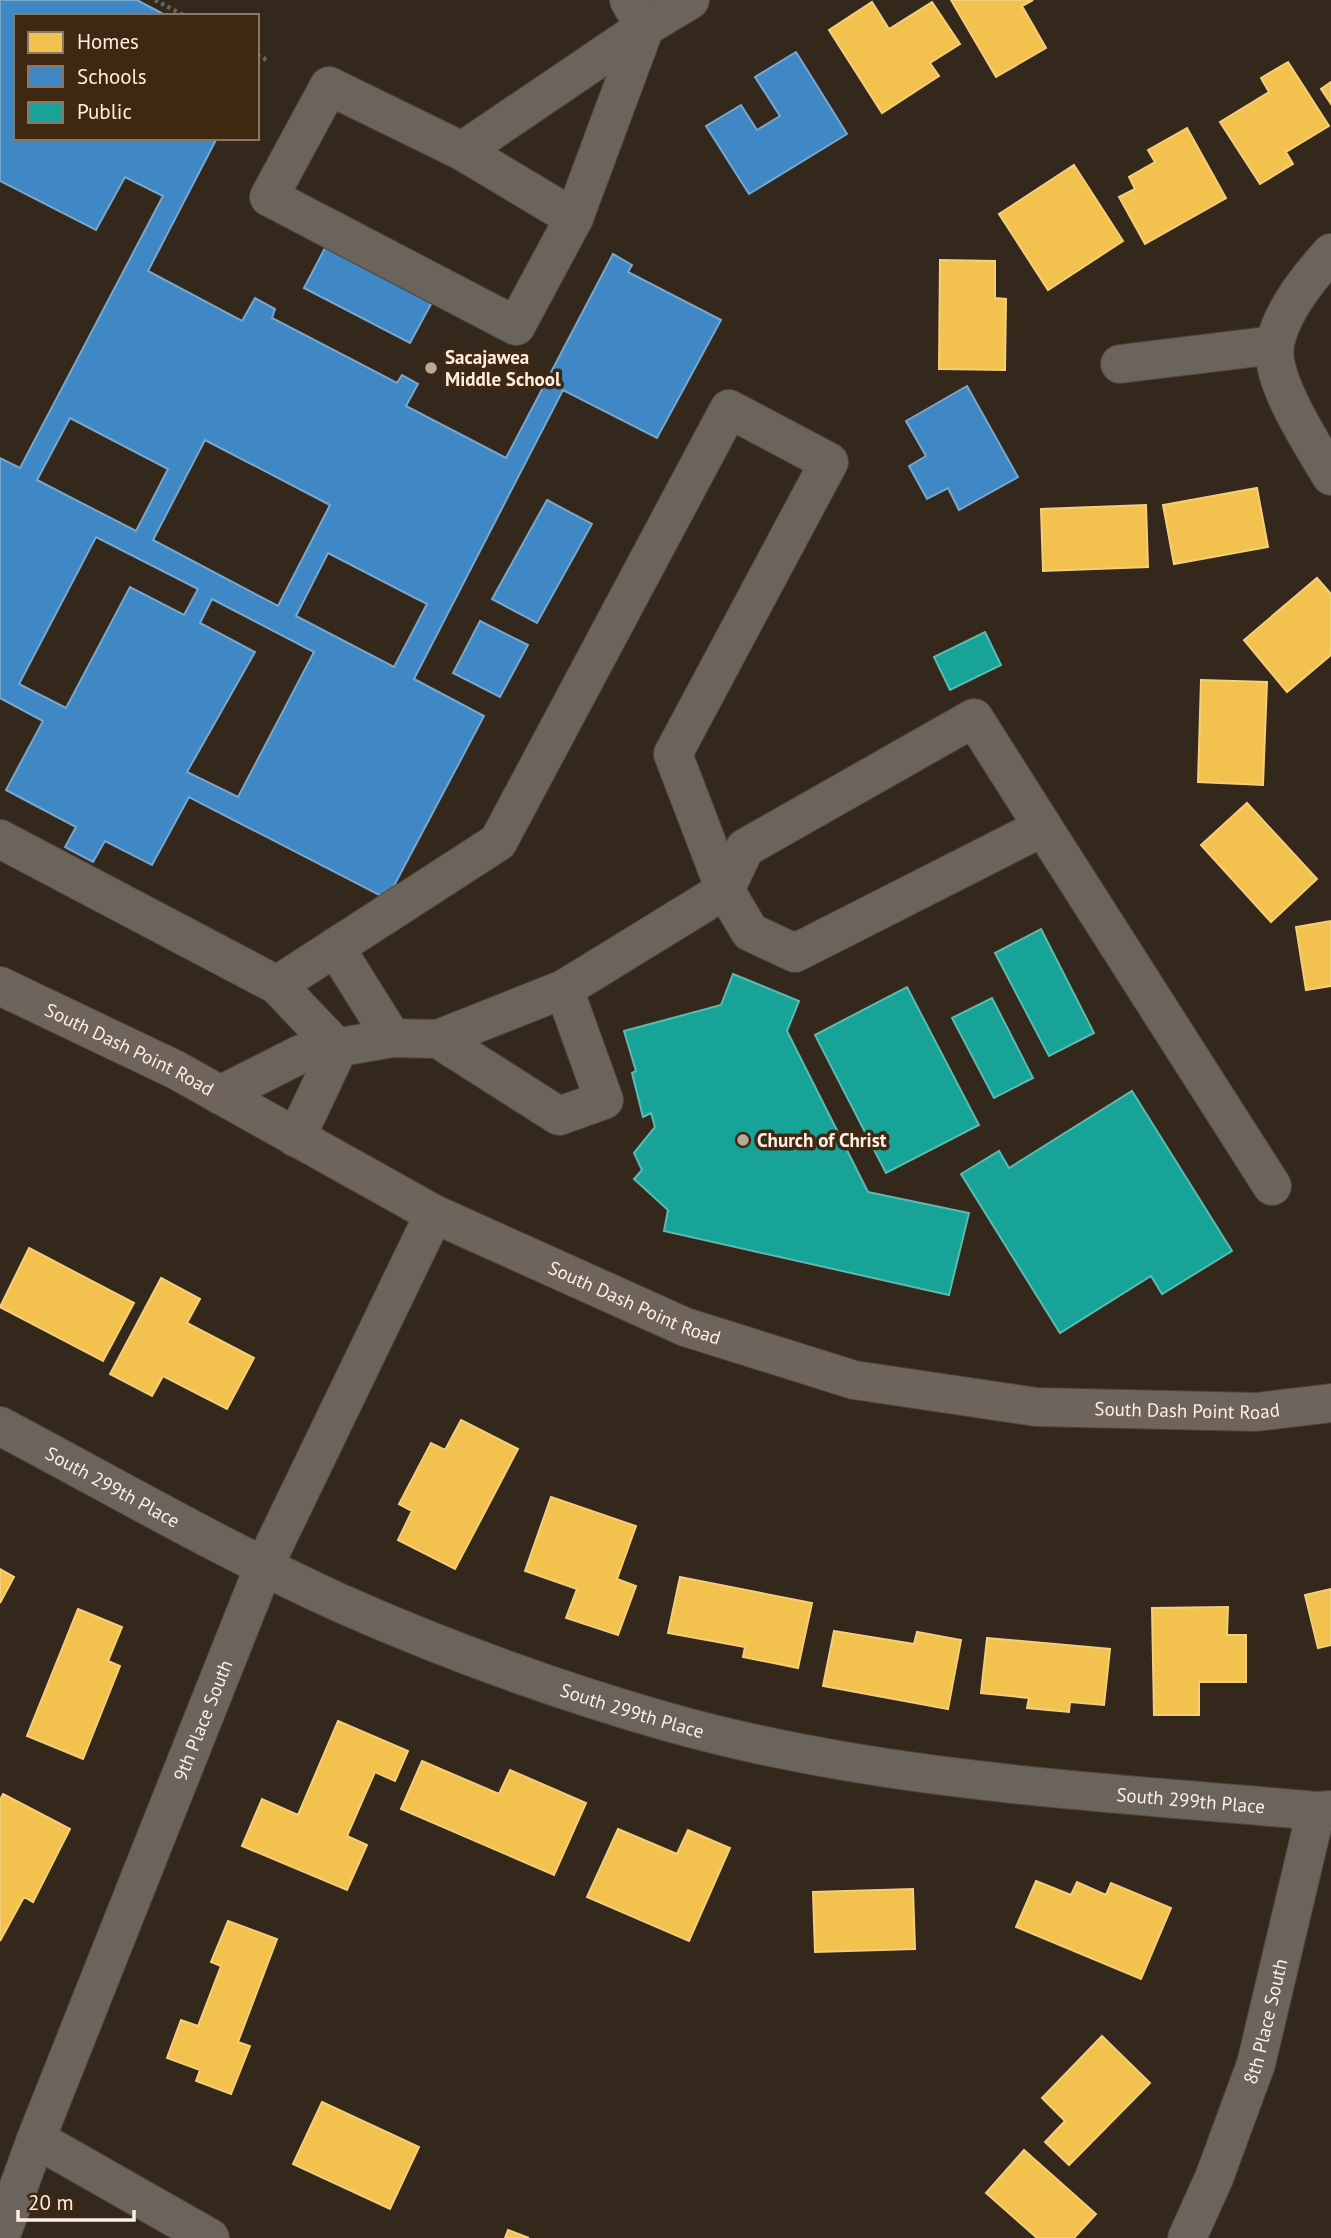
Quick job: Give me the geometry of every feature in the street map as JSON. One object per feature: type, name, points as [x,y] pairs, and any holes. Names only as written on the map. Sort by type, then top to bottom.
[{"type":"main road","name":"South Dash Point Road","points":[[0,986],[176,1070],[434,1214],[685,1326],[854,1380],[1036,1407],[1256,1412],[1331,1403]]},
{"type":"street","points":[[462,151],[637,14],[690,0]]},
{"type":"street","points":[[574,218],[462,151],[329,86],[269,197],[516,326],[574,218],[637,14]]},
{"type":"street","points":[[1331,253],[1310,276],[1289,309],[1275,345],[1280,380],[1296,416],[1331,476]]},
{"type":"street","points":[[1120,364],[1275,345]]},
{"type":"street","points":[[277,985],[498,842],[729,409],[829,463],[673,754],[726,890],[750,932],[795,953],[1043,827]]},
{"type":"street","points":[[220,1095],[301,1054],[392,1038],[438,1039],[564,989],[726,890],[745,848],[974,718],[1272,1186]]},
{"type":"street","points":[[0,839],[277,985],[338,1049]]},
{"type":"street","points":[[335,947],[392,1038]]},
{"type":"street","points":[[438,1039],[559,1116],[604,1100],[564,989]]},
{"type":"street","points":[[296,1138],[338,1049]]},
{"type":"street","name":"9th Place South","points":[[0,2238],[36,2139],[264,1566],[434,1214]]},
{"type":"street","name":"South 299th Place","points":[[0,1426],[264,1566],[364,1613],[543,1684],[670,1723],[780,1749],[895,1770],[1075,1792],[1324,1811]]},
{"type":"street","name":"8th Place South","points":[[1187,2238],[1214,2178],[1256,2064],[1324,1811]]},
{"type":"street","points":[[36,2139],[211,2238]]},
{"type":"path","points":[[155,0],[181,14]]},
{"type":"path","points":[[259,56],[269,61]]},
{"type":"building: Homes","points":[[951,0],[1033,0],[1022,6],[1046,48],[996,77]]},
{"type":"building: Homes","points":[[872,2],[889,29],[932,2],[960,44],[930,63],[939,76],[882,113],[829,30]]},
{"type":"building: Homes","points":[[1288,62],[1329,126],[1286,152],[1293,164],[1260,184],[1220,122],[1269,92],[1261,78]]},
{"type":"building: Homes","points":[[1331,82],[1331,104],[1321,89]]},
{"type":"building: Homes","points":[[1187,128],[1226,198],[1145,244],[1119,197],[1135,189],[1129,177],[1155,162],[1148,150]]},
{"type":"building: Homes","points":[[1074,165],[1123,241],[1048,290],[999,214]]},
{"type":"building: Homes","points":[[940,260],[995,261],[995,298],[1006,299],[1005,370],[939,369]]},
{"type":"building: Homes","points":[[1257,488],[1268,547],[1174,564],[1163,505]]},
{"type":"building: Homes","points":[[1146,505],[1148,567],[1043,571],[1041,509]]},
{"type":"building: Homes","points":[[1317,578],[1331,594],[1331,655],[1287,692],[1244,640]]},
{"type":"building: Homes","points":[[1201,680],[1267,682],[1263,785],[1198,782]]},
{"type":"building: Homes","points":[[1247,803],[1317,879],[1271,922],[1201,845]]},
{"type":"building: Homes","points":[[1331,921],[1331,986],[1306,990],[1296,927]]},
{"type":"building: Homes","points":[[29,1248],[134,1303],[103,1361],[0,1307]]},
{"type":"building: Homes","points":[[161,1278],[200,1299],[187,1323],[254,1358],[227,1409],[163,1376],[152,1396],[110,1374]]},
{"type":"building: Homes","points":[[461,1420],[518,1449],[455,1569],[398,1540],[412,1511],[399,1504],[431,1443],[445,1450]]},
{"type":"building: Homes","points":[[551,1497],[636,1526],[617,1579],[636,1586],[618,1635],[566,1618],[577,1589],[525,1571]]},
{"type":"building: Homes","points":[[0,1569],[14,1577],[0,1603]]},
{"type":"building: Homes","points":[[680,1577],[812,1603],[798,1668],[743,1657],[745,1647],[668,1633]]},
{"type":"building: Homes","points":[[1331,1589],[1331,1645],[1318,1648],[1305,1595]]},
{"type":"building: Homes","points":[[1228,1607],[1227,1635],[1246,1635],[1246,1682],[1199,1682],[1199,1715],[1154,1715],[1152,1608]]},
{"type":"building: Homes","points":[[78,1609],[122,1627],[108,1661],[120,1666],[83,1759],[27,1736]]},
{"type":"building: Homes","points":[[834,1631],[914,1644],[917,1632],[961,1640],[948,1709],[823,1686]]},
{"type":"building: Homes","points":[[987,1638],[1110,1649],[1104,1705],[1070,1702],[1069,1712],[1027,1708],[1029,1698],[981,1693]]},
{"type":"building: Homes","points":[[338,1721],[408,1751],[395,1781],[375,1772],[347,1836],[367,1845],[347,1890],[242,1846],[262,1799],[298,1815]]},
{"type":"building: Homes","points":[[422,1761],[499,1794],[510,1770],[586,1803],[554,1875],[401,1809]]},
{"type":"building: Homes","points":[[3,1794],[70,1829],[33,1902],[24,1897],[0,1941],[0,1800]]},
{"type":"building: Homes","points":[[618,1829],[677,1854],[688,1830],[730,1848],[689,1941],[587,1897]]},
{"type":"building: Homes","points":[[1036,1881],[1071,1895],[1077,1882],[1106,1895],[1111,1883],[1171,1908],[1141,1979],[1016,1927]]},
{"type":"building: Homes","points":[[913,1889],[915,1949],[815,1952],[813,1892]]},
{"type":"building: Homes","points":[[228,1921],[277,1939],[238,2042],[250,2046],[231,2094],[196,2081],[200,2070],[167,2058],[181,2020],[198,2026],[221,1966],[211,1962]]},
{"type":"building: Homes","points":[[1102,2036],[1150,2083],[1069,2165],[1045,2142],[1065,2121],[1042,2098]]},
{"type":"building: Homes","points":[[322,2102],[419,2147],[390,2209],[293,2164]]},
{"type":"building: Homes","points":[[1024,2150],[1096,2214],[1074,2238],[1037,2238],[986,2193]]},
{"type":"building: Homes","points":[[508,2230],[529,2238],[505,2238]]},
{"type":"building: Schools","points":[[0,0],[137,0],[163,14],[14,14],[14,140],[216,140],[148,271],[242,321],[255,298],[275,309],[272,318],[397,383],[402,375],[418,384],[406,406],[506,458],[613,254],[632,265],[628,272],[721,320],[657,438],[563,390],[414,679],[484,716],[387,899],[189,797],[152,865],[105,841],[93,862],[65,847],[76,827],[6,790],[43,721],[0,698],[0,458],[20,468],[163,196],[125,177],[96,230],[0,181]],"holes":[[[70,418],[168,469],[136,531],[37,480]],[[205,440],[330,505],[278,606],[153,540]],[[96,537],[198,589],[184,615],[130,587],[66,708],[19,684]],[[328,553],[427,604],[394,667],[296,616]],[[212,599],[314,652],[238,797],[187,772],[255,652],[200,623]]]},
{"type":"building: Schools","points":[[796,52],[847,134],[749,194],[706,126],[741,105],[757,130],[780,116],[755,77]]},
{"type":"building: Schools","points":[[326,246],[437,293],[410,343],[304,288]]},
{"type":"building: Schools","points":[[967,386],[1018,477],[959,510],[948,488],[927,499],[909,466],[926,456],[906,421]]},
{"type":"building: Schools","points":[[547,500],[592,524],[537,623],[492,599]]},
{"type":"building: Schools","points":[[480,621],[528,645],[500,697],[453,673]]},
{"type":"building: Public","points":[[985,632],[1001,665],[950,690],[934,657]]},
{"type":"building: Public","points":[[1041,929],[1094,1033],[1049,1056],[995,953]]},
{"type":"building: Public","name":"Church of Christ","points":[[733,974],[799,1001],[787,1031],[868,1192],[969,1213],[949,1295],[664,1231],[668,1210],[634,1179],[642,1170],[634,1153],[655,1127],[651,1113],[643,1117],[632,1073],[636,1071],[624,1031],[721,1005]]},
{"type":"building: Public","points":[[907,987],[979,1125],[886,1173],[815,1035]]},
{"type":"building: Public","points":[[992,998],[1033,1078],[994,1098],[952,1018]]},
{"type":"building: Public","points":[[1132,1091],[1232,1251],[1162,1294],[1151,1276],[1060,1333],[961,1174],[999,1151],[1009,1168]]},
{"type":"place","name":"Sacajawea Middle School","points":[[431,368]]},
{"type":"place","name":"Church of Christ","points":[[743,1140]]}]
